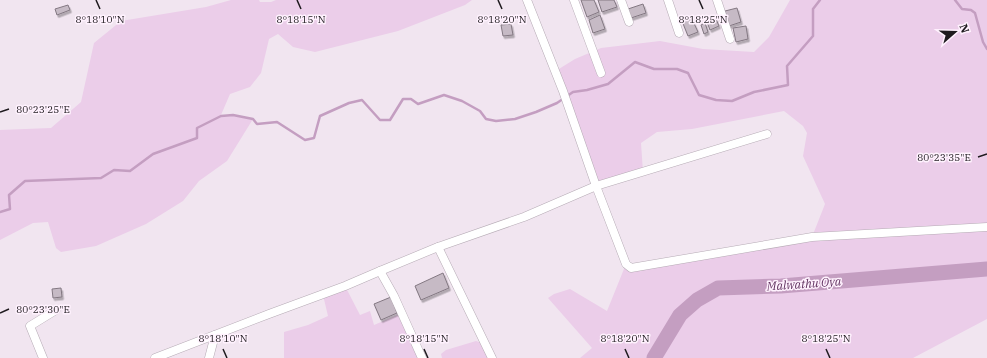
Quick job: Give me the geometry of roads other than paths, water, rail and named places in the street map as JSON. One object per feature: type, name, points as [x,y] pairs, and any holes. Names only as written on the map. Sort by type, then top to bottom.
[{"type":"street","points":[[527,0],[563,91],[596,186],[626,264],[630,268],[812,237],[987,227]]},
{"type":"street","points":[[574,0],[601,73]]},
{"type":"street","points":[[622,0],[629,22]]},
{"type":"street","points":[[668,0],[679,33]]},
{"type":"street","points":[[716,0],[730,39]]},
{"type":"street","points":[[155,358],[215,334],[323,295],[438,247],[524,218],[596,186],[767,134]]},
{"type":"street","points":[[438,247],[492,358]]},
{"type":"street","points":[[380,271],[394,296],[422,358]]},
{"type":"street","points":[[43,358],[30,326],[56,310]]},
{"type":"street","points":[[209,358],[215,334]]},
{"type":"waterway","points":[[0,212],[10,209],[9,195],[25,181],[101,178],[114,170],[130,171],[153,154],[197,138],[197,128],[221,116],[233,115],[253,119],[257,124],[277,122],[305,140],[314,138],[320,116],[349,103],[362,100],[380,120],[390,120],[403,99],[411,99],[418,104],[444,95],[462,101],[480,111],[486,119],[496,121],[515,119],[557,103],[573,92],[608,84],[635,62],[654,69],[677,69],[688,73],[699,95],[716,100],[732,101],[754,92],[788,85],[787,66],[813,36],[813,9],[820,0]]},
{"type":"waterway","points":[[955,0],[962,9],[971,10],[975,13],[983,42],[987,49]]},
{"type":"waterway","name":"Malwathu Oya","points":[[654,358],[680,315],[697,300],[718,288],[781,286],[987,269]]}]
